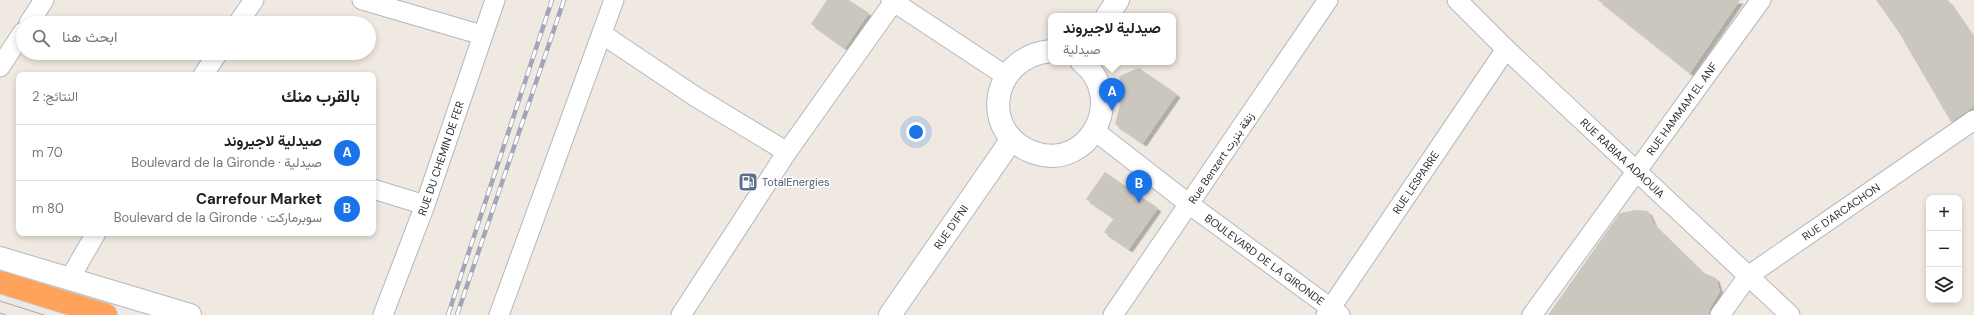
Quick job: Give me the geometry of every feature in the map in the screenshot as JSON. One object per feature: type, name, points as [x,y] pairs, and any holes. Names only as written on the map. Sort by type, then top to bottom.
[{"type":"highway","points":[[0,282],[106,315]]},
{"type":"street","points":[[34,16],[44,0]]},
{"type":"street","points":[[243,16],[254,0]]},
{"type":"street","points":[[362,0],[482,35]]},
{"type":"street","name":"RUE DU CHEMIN DE FER","points":[[383,315],[425,205],[495,0]]},
{"type":"street","points":[[499,315],[614,0]]},
{"type":"street","points":[[1109,13],[1118,0]]},
{"type":"street","name":"Rue Benzert زنقة بنزرت","points":[[1113,315],[1328,0]]},
{"type":"street","name":"RUE RABIAA ADAOUIA","points":[[1457,0],[1506,49],[1790,315]]},
{"type":"street","name":"RUE HAMMAM EL ANF","points":[[1532,315],[1761,0]]},
{"type":"street","points":[[681,315],[787,152],[893,1],[1006,76]]},
{"type":"street","points":[[602,34],[696,97],[787,152]]},
{"type":"street","points":[[0,67],[16,43]]},
{"type":"street","name":"RUE LESPARRE","points":[[1332,313],[1506,49]]},
{"type":"street","points":[[1048,51],[1038,52],[1025,58],[1014,66],[1006,76],[999,92],[998,109],[1002,125],[1012,139],[1023,148],[1035,154],[1056,155],[1075,149],[1086,141],[1095,131],[1102,111],[1101,91],[1096,78],[1086,65]]},
{"type":"street","points":[[205,72],[213,60]]},
{"type":"street","name":"RUE D'ARCACHON","points":[[1720,315],[1748,276],[1974,120]]},
{"type":"street","name":"BOULEVARD DE LA GIRONDE","points":[[1095,131],[1332,313]]},
{"type":"street","name":"RUE D'IFNI","points":[[890,315],[1012,139]]},
{"type":"street","points":[[376,190],[425,205]]},
{"type":"street","points":[[70,278],[94,236]]},
{"type":"street","points":[[0,258],[190,315]]},
{"type":"building","points":[[827,0],[849,0],[869,13],[845,48],[811,24]]},
{"type":"building","points":[[1598,0],[1740,0],[1690,73]]},
{"type":"building","points":[[1876,0],[1948,0],[1974,38],[1974,106],[1951,122],[1898,31]]},
{"type":"building","points":[[1139,68],[1177,94],[1143,143],[1115,124],[1121,101],[1122,89],[1119,76]]},
{"type":"building","points":[[1105,172],[1158,208],[1129,249],[1104,232],[1114,218],[1086,199]]},
{"type":"building","points":[[1636,210],[1648,211],[1654,224],[1704,273],[1716,278],[1720,291],[1710,308],[1708,315],[1548,315],[1620,213]]},
{"type":"tram line","points":[[0,301],[44,315]]},
{"type":"tram line","points":[[0,313],[6,315]]},
{"type":"railway","points":[[448,315],[552,0]]},
{"type":"railway","points":[[457,315],[564,0]]},
{"type":"place","name":"صيدلية لاجيروند","points":[[1112,111]]},
{"type":"place","name":"TotalEnergies","points":[[748,182]]},
{"type":"place","name":"Carrefour Market","points":[[1139,203]]}]
